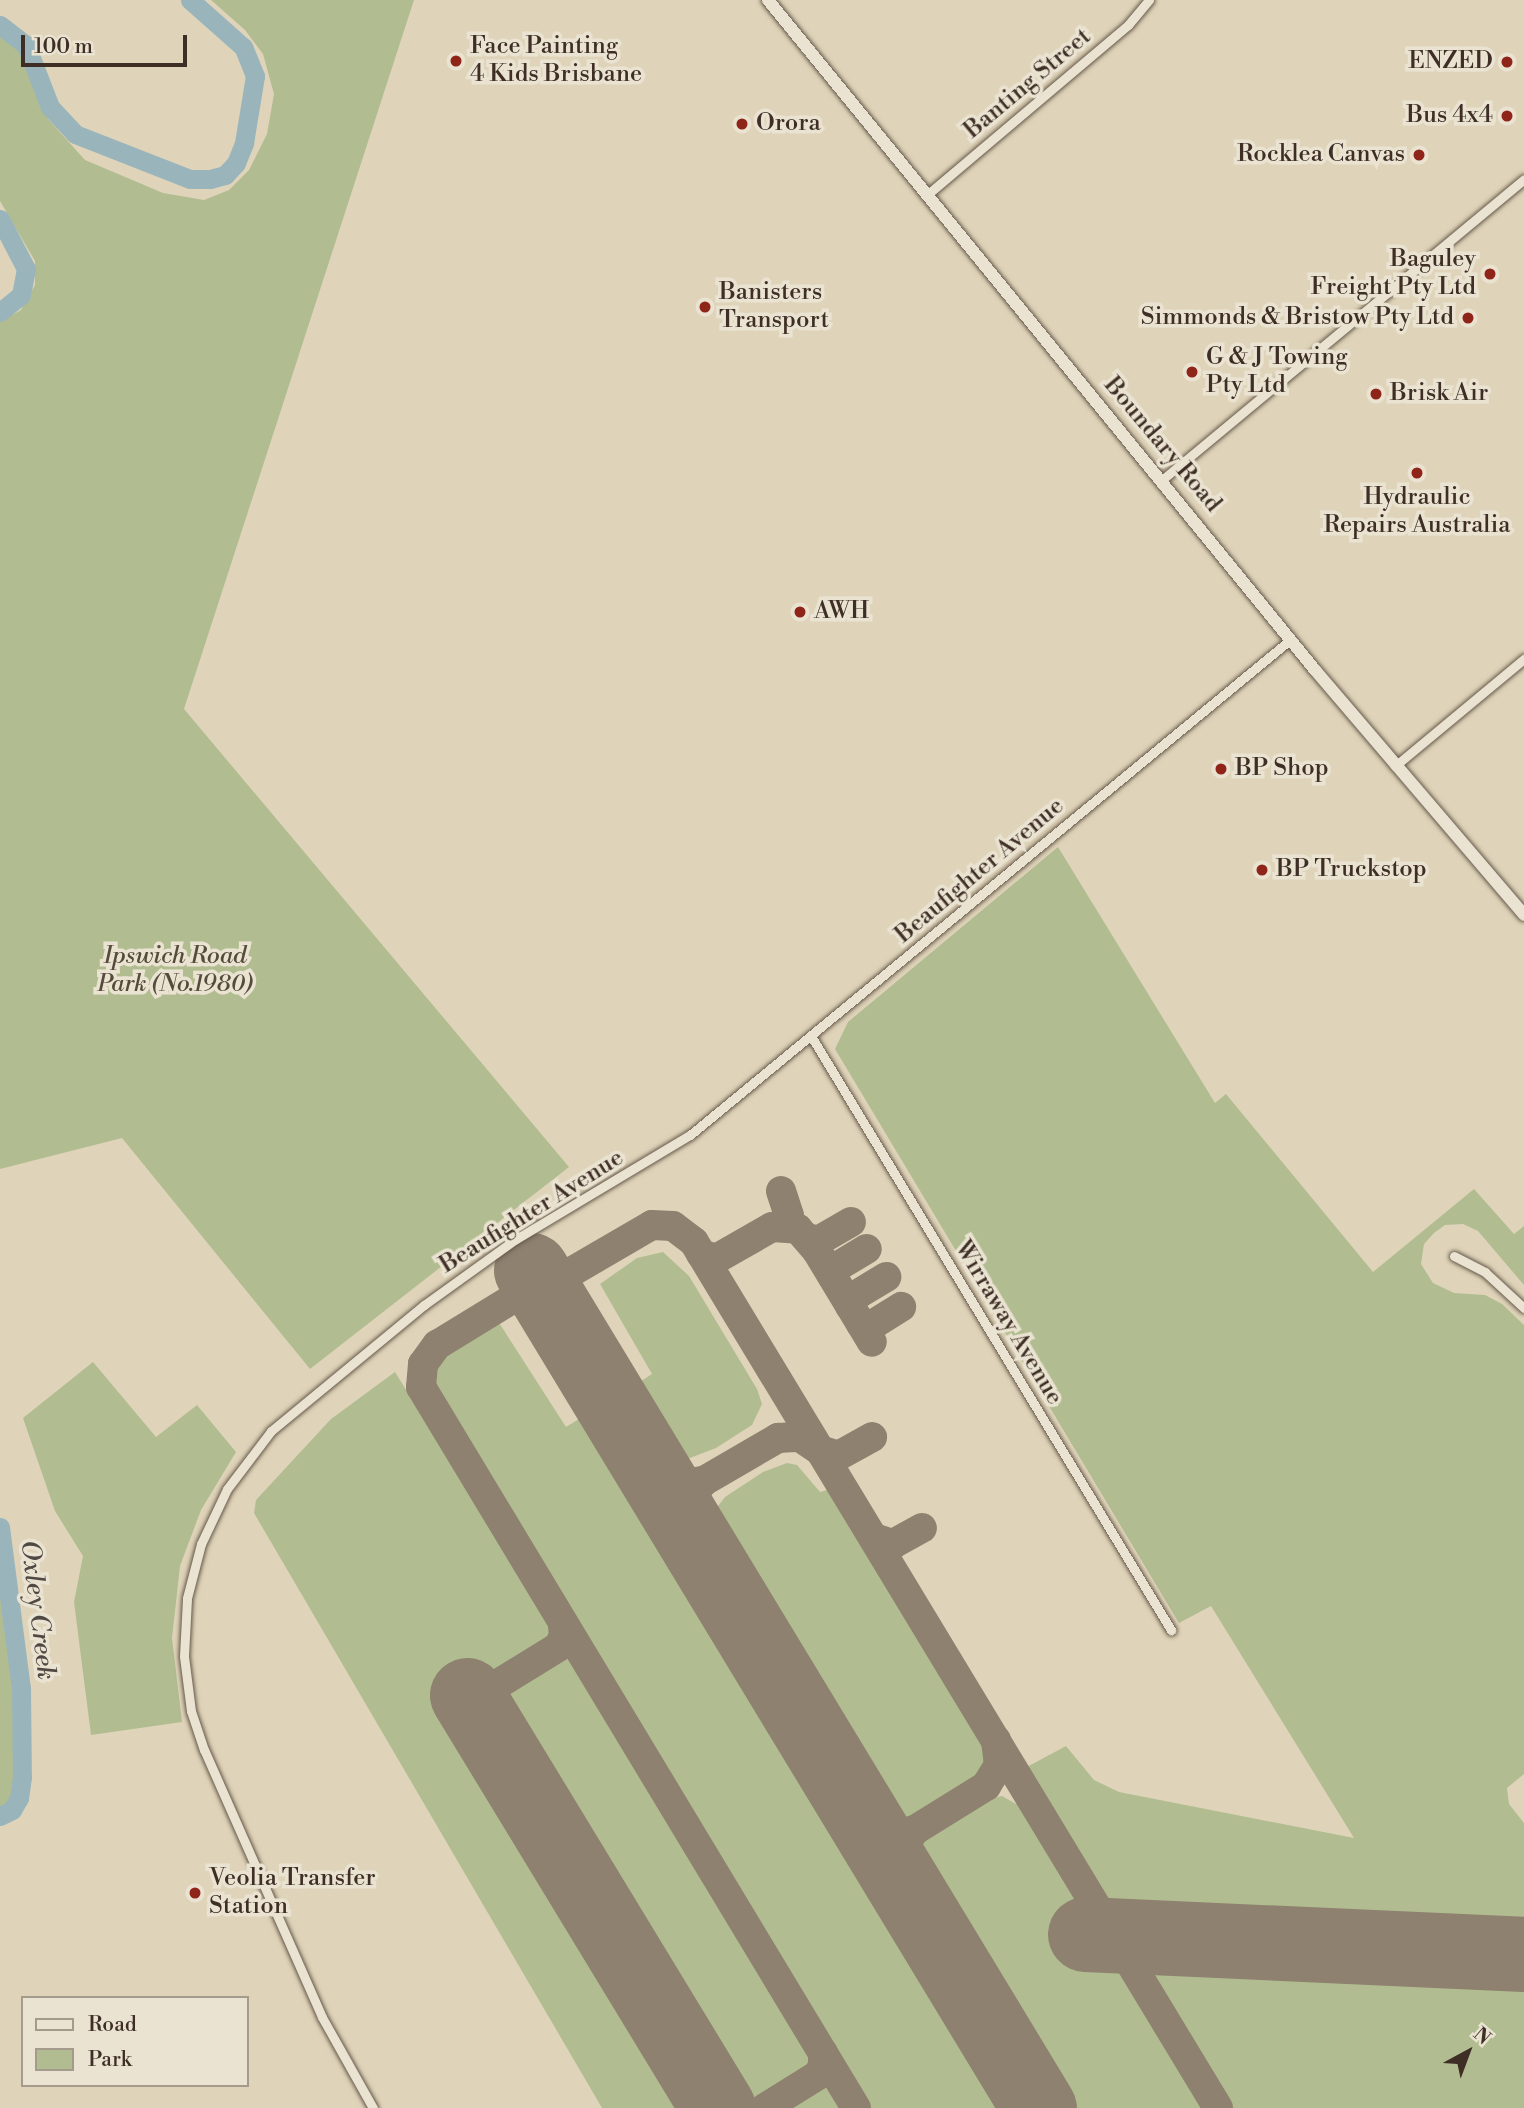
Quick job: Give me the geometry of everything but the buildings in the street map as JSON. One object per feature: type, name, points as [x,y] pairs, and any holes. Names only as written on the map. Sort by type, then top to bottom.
[{"type":"main road","name":"Boundary Road","points":[[768,0],[1164,479],[1395,766],[1524,915]]},
{"type":"street","name":"Banting Street","points":[[928,194],[1128,25],[1149,0]]},
{"type":"street","points":[[1164,479],[1524,178]]},
{"type":"street","name":"Beaufighter Avenue","points":[[373,2108],[322,2017],[214,1773],[191,1711],[184,1623],[192,1572],[211,1517],[242,1465],[271,1431],[413,1313],[516,1239],[663,1154],[811,1036],[1291,639]]},
{"type":"street","points":[[1395,766],[1524,659]]},
{"type":"street","name":"Wirraway Avenue","points":[[811,1036],[1171,1630]]},
{"type":"street","points":[[1454,1256],[1485,1272],[1524,1308]]},
{"type":"green space","name":"Ipswich Road Park (No.1980)","points":[[211,0],[414,0],[184,709],[569,1167],[310,1369],[122,1138],[0,1169],[0,322],[21,310],[35,285],[35,261],[0,201],[0,35],[26,58],[48,119],[85,160],[163,193],[204,200],[229,190],[249,170],[267,134],[274,94],[263,54],[245,30]]},
{"type":"green space","points":[[1058,847],[1215,1103],[1226,1094],[1373,1272],[1474,1189],[1514,1234],[1524,1226],[1524,1285],[1478,1231],[1463,1224],[1445,1225],[1434,1233],[1424,1244],[1421,1264],[1433,1283],[1454,1293],[1485,1295],[1502,1304],[1524,1325],[1524,1774],[1507,1788],[1509,1804],[1524,1823],[1524,2108],[1232,2108],[1154,1977],[1167,1964],[1233,1967],[1236,1915],[1109,1905],[1025,1768],[1066,1746],[1094,1780],[1119,1792],[1354,1838],[1211,1606],[1179,1623],[835,1049],[848,1022]]},
{"type":"green space","points":[[663,1252],[689,1276],[757,1389],[762,1404],[752,1425],[716,1448],[690,1458],[673,1455],[632,1387],[652,1374],[600,1284],[637,1258]]},
{"type":"green space","points":[[496,1318],[566,1427],[587,1414],[1008,2108],[865,2108],[433,1395],[430,1370],[438,1355]]},
{"type":"green space","points":[[93,1362],[156,1437],[197,1405],[236,1452],[201,1510],[180,1566],[172,1638],[182,1722],[91,1735],[74,1602],[83,1556],[55,1511],[23,1418]]},
{"type":"green space","points":[[395,1372],[554,1629],[545,1647],[444,1707],[524,1838],[541,1846],[700,2108],[602,2108],[254,1513],[256,1500],[331,1419]]},
{"type":"green space","points":[[787,1463],[797,1465],[820,1492],[827,1490],[839,1502],[988,1749],[980,1779],[908,1823],[895,1820],[715,1524],[715,1510],[725,1497],[763,1472]]},
{"type":"green space","points":[[0,1527],[21,1688],[22,1777],[19,1798],[12,1810],[0,1816]]},
{"type":"green space","points":[[564,1657],[575,1663],[816,2059],[812,2071],[752,2108],[734,2103],[568,1829],[568,1810],[504,1704],[511,1685]]},
{"type":"green space","points":[[1002,1796],[1027,1810],[1084,1905],[1081,1961],[1120,1963],[1207,2108],[1070,2108],[914,1851],[925,1836],[986,1799]]},
{"type":"green space","points":[[822,2083],[833,2088],[846,2108],[779,2108]]},
{"type":"waterway","name":"Oxley Creek","points":[[0,25],[26,45],[50,107],[75,134],[190,179],[210,179],[225,175],[236,163],[244,143],[255,76],[243,47],[190,0]]},
{"type":"waterway","name":"Oxley Creek","points":[[0,219],[26,269],[21,295],[0,312]]},
{"type":"waterway","name":"Oxley Creek","points":[[0,1527],[21,1688],[22,1777],[19,1798],[12,1810],[0,1816]]},
{"type":"taxiway","points":[[781,1191],[789,1216],[782,1225]]},
{"type":"taxiway","points":[[808,1238],[818,1241],[851,1222]]},
{"type":"taxiway","points":[[856,2108],[421,1387],[423,1364],[437,1345],[525,1291],[554,1282],[652,1225],[673,1226],[694,1242],[1218,2108]]},
{"type":"taxiway","points":[[701,1254],[716,1259],[772,1227],[798,1229],[817,1251],[872,1342]]},
{"type":"taxiway","points":[[833,1277],[835,1268],[867,1249]]},
{"type":"taxiway","points":[[850,1306],[853,1297],[886,1277]]},
{"type":"taxiway","points":[[517,1296],[531,1293],[546,1300],[598,1380]]},
{"type":"taxiway","points":[[861,1324],[869,1327],[901,1307]]},
{"type":"taxiway","points":[[607,1395],[657,1473],[678,1485],[704,1481]]},
{"type":"taxiway","points":[[743,1621],[690,1529],[690,1498],[704,1481],[778,1438],[800,1437],[821,1451]]},
{"type":"taxiway","points":[[820,1450],[838,1456],[872,1437]]},
{"type":"taxiway","points":[[874,1538],[893,1544],[922,1528]]},
{"type":"taxiway","points":[[508,1762],[483,1716],[484,1697],[493,1687],[558,1647],[564,1637],[563,1625]]},
{"type":"taxiway","points":[[810,1731],[865,1819],[876,1829],[896,1834],[915,1830],[986,1786],[999,1765],[996,1740]]},
{"type":"taxiway","points":[[915,1830],[902,1847],[900,1872],[955,1970]]},
{"type":"taxiway","points":[[765,2108],[818,2075],[823,2066],[823,2053]]},
{"type":"taxiway","points":[[691,2064],[720,2108]]},
{"type":"runway","points":[[531,1270],[1039,2108]]},
{"type":"runway","points":[[467,1695],[718,2108]]},
{"type":"runway","points":[[1085,1934],[1524,1954]]},
{"type":"place","name":"Face Painting 4 Kids Brisbane","points":[[456,61]]},
{"type":"place","name":"ENZED","points":[[1507,62]]},
{"type":"place","name":"Bus 4x4","points":[[1507,116]]},
{"type":"place","name":"Orora","points":[[742,124]]},
{"type":"place","name":"Rocklea Canvas","points":[[1419,155]]},
{"type":"place","name":"Baguley Freight Pty Ltd","points":[[1490,274]]},
{"type":"place","name":"Banisters Transport","points":[[705,307]]},
{"type":"place","name":"Simmonds & Bristow Pty Ltd","points":[[1468,318]]},
{"type":"place","name":"G & J Towing Pty Ltd","points":[[1192,372]]},
{"type":"place","name":"Brisk Air","points":[[1376,394]]},
{"type":"place","name":"Hydraulic Repairs Australia","points":[[1417,473]]},
{"type":"place","name":"AWH","points":[[800,612]]},
{"type":"place","name":"BP Shop","points":[[1221,769]]},
{"type":"place","name":"BP Truckstop","points":[[1262,870]]},
{"type":"place","name":"Veolia Transfer Station","points":[[195,1893]]}]
